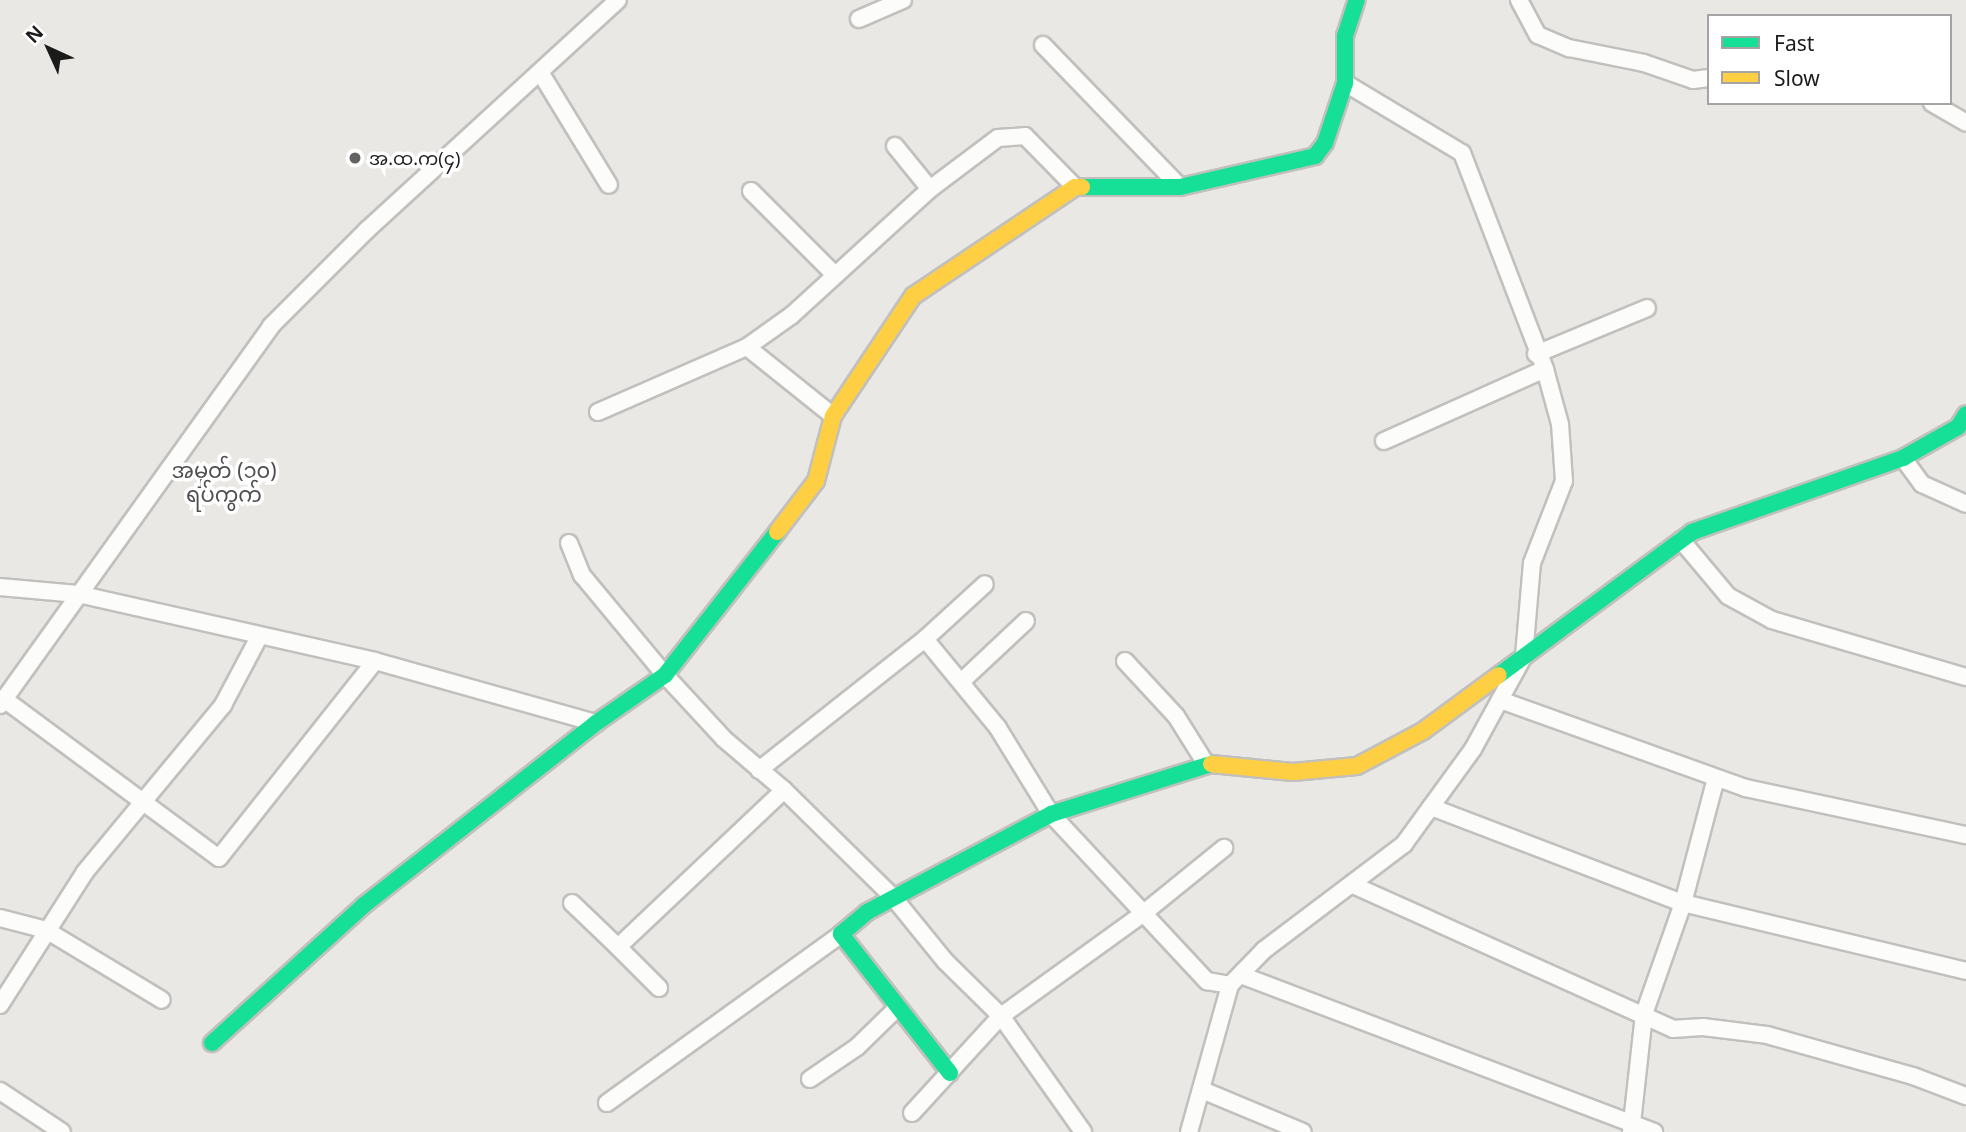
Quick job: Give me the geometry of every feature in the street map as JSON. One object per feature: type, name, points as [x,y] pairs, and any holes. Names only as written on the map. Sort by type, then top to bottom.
[{"type":"street","points":[[375,661],[219,858],[2,702],[271,326],[367,230],[618,0]]},
{"type":"street","points":[[212,1043],[364,905],[596,723],[666,676],[816,481],[833,416],[913,296],[1074,187],[1180,187],[1315,156],[1325,142],[1345,83],[1345,36],[1357,0]]},
{"type":"street","points":[[1518,0],[1538,35],[1569,48],[1644,63],[1693,80],[1707,78]]},
{"type":"street","points":[[859,19],[899,1]]},
{"type":"street","points":[[1044,45],[1180,187]]},
{"type":"street","points":[[540,72],[609,185]]},
{"type":"street","points":[[1189,1132],[1236,980],[1264,950],[1404,844],[1473,749],[1524,656],[1532,563],[1564,481],[1560,424],[1545,369],[1536,354],[1462,153],[1345,83]]},
{"type":"street","points":[[1934,105],[1966,123]]},
{"type":"street","points":[[598,412],[747,347],[835,275],[930,189],[998,138],[1013,134],[1025,136],[1074,187]]},
{"type":"street","points":[[895,146],[930,189]]},
{"type":"street","points":[[751,191],[835,275]]},
{"type":"street","points":[[1536,354],[1647,308]]},
{"type":"street","points":[[747,347],[833,416]]},
{"type":"street","points":[[1384,441],[1545,369]]},
{"type":"street","points":[[607,1103],[893,897],[1051,814],[1206,764],[1293,772],[1357,766],[1423,731],[1692,532],[1903,458],[1958,427],[1966,414]]},
{"type":"street","points":[[1903,458],[1922,484],[1966,504]]},
{"type":"street","points":[[1681,540],[1728,596],[1772,620],[1966,677]]},
{"type":"street","points":[[569,542],[582,575],[666,676],[759,770],[785,790],[893,897],[946,961],[1001,1016],[1083,1132]]},
{"type":"street","points":[[759,770],[925,639],[985,584]]},
{"type":"street","points":[[0,587],[78,594],[259,637],[375,661],[596,723]]},
{"type":"street","points":[[961,682],[1026,621]]},
{"type":"street","points":[[0,1005],[85,872],[223,705],[259,637]]},
{"type":"street","points":[[925,639],[998,728],[1051,814],[1207,981],[1236,980],[1632,1129],[1654,1132]]},
{"type":"street","points":[[1125,661],[1176,716],[1206,764]]},
{"type":"street","points":[[1500,700],[1746,789],[1966,835]]},
{"type":"street","points":[[1632,1129],[1644,1014],[1683,903],[1717,778]]},
{"type":"street","points":[[618,947],[785,790]]},
{"type":"street","points":[[1431,807],[1683,903],[1966,971]]},
{"type":"street","points":[[912,1113],[1001,1016],[1145,912],[1224,848]]},
{"type":"street","points":[[1353,885],[1644,1014],[1672,1029],[1703,1027],[1766,1035],[1913,1076],[1966,1096]]},
{"type":"street","points":[[572,903],[659,988]]},
{"type":"street","points":[[0,918],[46,930],[162,1000]]},
{"type":"street","points":[[841,934],[950,1073]]},
{"type":"street","points":[[810,1079],[856,1047],[898,1007]]},
{"type":"street","points":[[1202,1090],[1303,1132]]},
{"type":"street","points":[[0,1091],[62,1132]]},
{"type":"traffic: fast","points":[[1082,187],[1180,187],[1315,156],[1325,143],[1345,83],[1345,36],[1357,0]]},
{"type":"traffic: fast","points":[[1499,675],[1692,532],[1903,458],[1958,427],[1966,414]]},
{"type":"traffic: fast","points":[[212,1043],[364,905],[596,723],[665,675],[777,532]]},
{"type":"traffic: fast","points":[[950,1073],[841,934],[867,912],[1051,814],[1211,764]]},
{"type":"traffic: slow","points":[[777,532],[816,481],[833,416],[913,296],[1075,187],[1082,187]]},
{"type":"traffic: slow","points":[[1211,764],[1293,772],[1357,766],[1423,731],[1499,675]]},
{"type":"place","name":"အ.ထ.က(၄)","points":[[355,158]]},
{"type":"district","name":"အမှတ် (၁၀) ရပ်ကွက်","points":[[224,482]]}]
